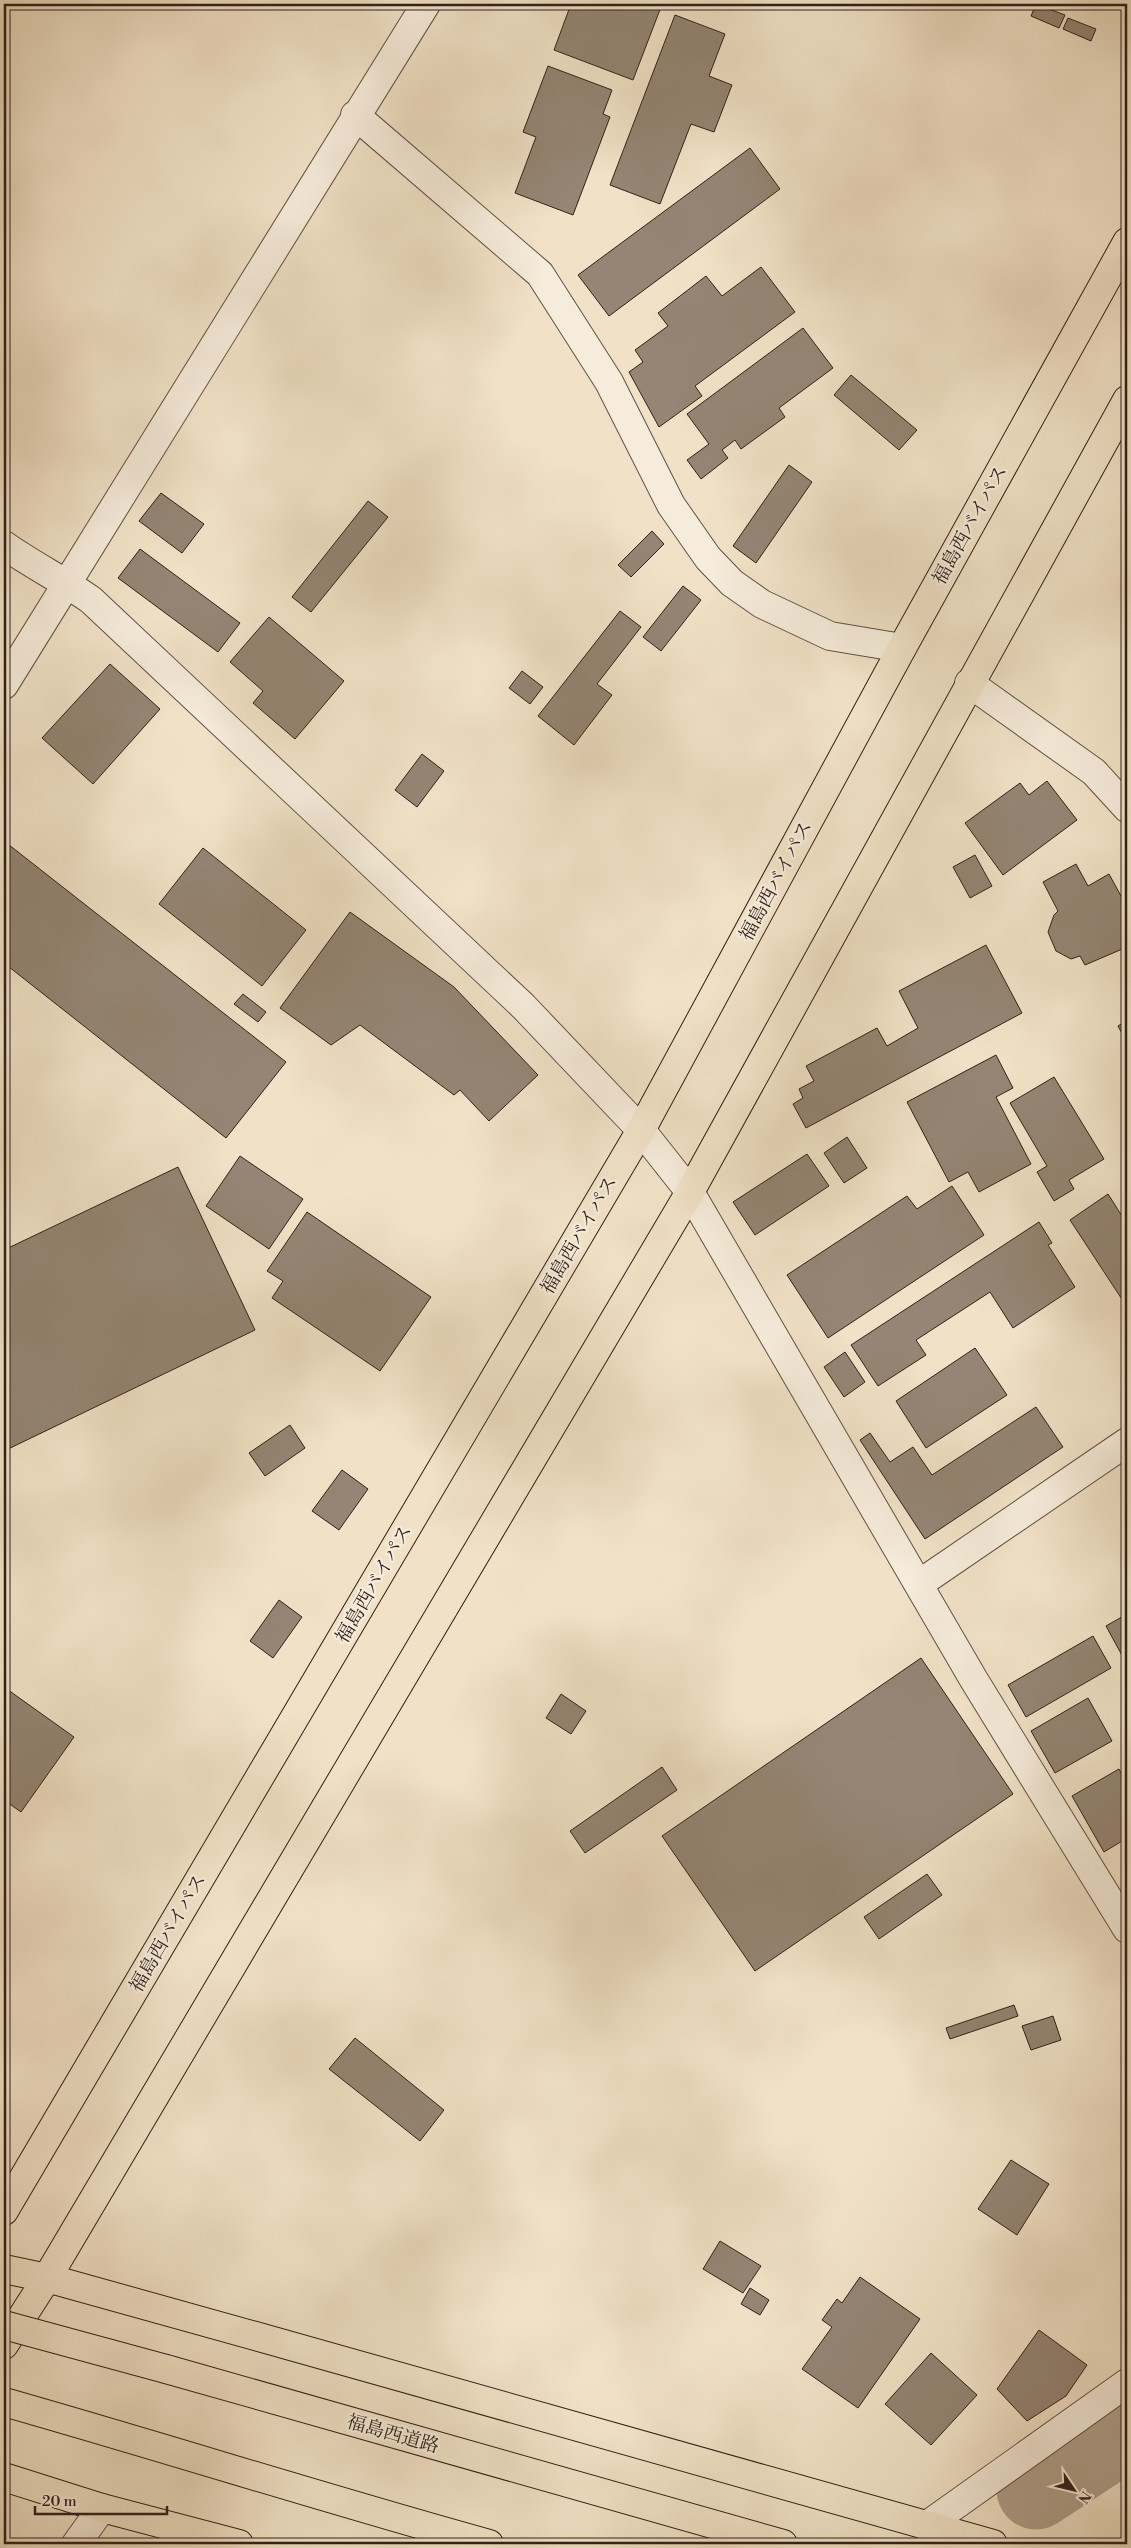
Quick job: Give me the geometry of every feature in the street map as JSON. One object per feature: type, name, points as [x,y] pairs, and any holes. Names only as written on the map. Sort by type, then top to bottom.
[{"type":"highway","name":"福島西バイパス","points":[[4,2211],[641,1130],[902,648],[1127,242]]},
{"type":"highway","points":[[4,2345],[48,2278],[690,1192],[969,683],[1127,400]]},
{"type":"highway","points":[[4,2269],[48,2278],[993,2544]]},
{"type":"highway","name":"福島西道路","points":[[4,2325],[783,2544]]},
{"type":"highway","points":[[4,2402],[134,2439],[370,2511],[489,2544]]},
{"type":"highway","points":[[4,2478],[102,2508],[239,2544]]},
{"type":"street","points":[[4,685],[68,584],[355,115],[426,4]]},
{"type":"street","points":[[355,115],[540,274],[609,382],[671,505],[708,558],[732,583],[762,604],[830,636],[902,648]]},
{"type":"street","points":[[4,545],[34,566],[68,584],[92,600],[516,1000],[641,1130],[690,1192],[974,1680],[1127,1929]]},
{"type":"street","points":[[969,683],[1094,772],[1127,808]]},
{"type":"street","points":[[919,1584],[1127,1442]]},
{"type":"street","points":[[926,2526],[1127,2382]]},
{"type":"street","points":[[76,2544],[102,2508]]},
{"type":"building","points":[[571,4],[652,4],[661,7],[633,80],[554,50]]},
{"type":"building","points":[[1036,4],[1065,15],[1059,28],[1031,16]]},
{"type":"building","points":[[675,15],[725,34],[709,76],[732,85],[714,132],[691,124],[660,204],[610,185]]},
{"type":"building","points":[[1068,18],[1096,29],[1091,41],[1063,29]]},
{"type":"building","points":[[548,66],[612,90],[603,114],[610,117],[573,215],[515,193],[536,137],[523,132]]},
{"type":"building","points":[[750,148],[780,189],[609,316],[578,275]]},
{"type":"building","points":[[761,267],[795,312],[695,386],[702,396],[659,427],[629,372],[643,362],[635,350],[668,326],[658,313],[706,276],[722,296]]},
{"type":"building","points":[[803,328],[833,368],[779,408],[785,417],[741,449],[735,440],[722,450],[728,458],[701,479],[687,460],[709,444],[687,414]]},
{"type":"building","points":[[851,375],[917,430],[899,450],[834,395]]},
{"type":"building","points":[[789,465],[812,482],[756,563],[733,546]]},
{"type":"building","points":[[161,493],[204,524],[182,553],[139,521]]},
{"type":"building","points":[[368,501],[388,517],[311,612],[292,597]]},
{"type":"building","points":[[652,531],[664,544],[631,577],[618,565]]},
{"type":"building","points":[[140,549],[240,623],[218,652],[118,578]]},
{"type":"building","points":[[683,586],[701,600],[661,651],[643,637]]},
{"type":"building","points":[[620,611],[641,627],[597,684],[612,695],[574,745],[538,716]]},
{"type":"building","points":[[269,617],[344,681],[295,739],[253,703],[263,691],[230,662]]},
{"type":"building","points":[[110,664],[160,709],[93,784],[42,738]]},
{"type":"building","points":[[522,671],[543,687],[530,704],[509,688]]},
{"type":"building","points":[[422,754],[444,771],[417,807],[395,790]]},
{"type":"building","points":[[1047,781],[1077,820],[1003,875],[965,823],[1020,783],[1029,795]]},
{"type":"building","points":[[4,841],[286,1062],[226,1138],[4,963]]},
{"type":"building","points":[[203,848],[306,930],[262,986],[159,904]]},
{"type":"building","points":[[975,855],[992,886],[970,898],[953,867]]},
{"type":"building","points":[[1076,864],[1088,886],[1109,874],[1127,907],[1127,947],[1085,965],[1080,956],[1071,959],[1056,951],[1048,932],[1054,915],[1058,911],[1043,882]]},
{"type":"building","points":[[350,912],[454,987],[538,1075],[489,1121],[460,1090],[454,1095],[360,1025],[331,1045],[280,1008]]},
{"type":"building","points":[[986,945],[1022,1013],[806,1128],[793,1104],[803,1098],[799,1089],[814,1081],[806,1066],[877,1028],[887,1046],[918,1028],[899,991]]},
{"type":"building","points":[[243,994],[266,1012],[258,1022],[234,1004]]},
{"type":"building","points":[[1127,1020],[1127,1043],[1118,1026]]},
{"type":"building","points":[[996,1055],[1013,1088],[996,1097],[1031,1164],[979,1192],[968,1172],[949,1182],[907,1102]]},
{"type":"building","points":[[1054,1077],[1104,1159],[1069,1180],[1074,1189],[1054,1201],[1037,1172],[1047,1166],[1010,1103]]},
{"type":"building","points":[[847,1137],[867,1168],[844,1183],[824,1153]]},
{"type":"building","points":[[807,1154],[829,1186],[755,1235],[733,1202]]},
{"type":"building","points":[[240,1156],[303,1199],[269,1249],[206,1206]]},
{"type":"building","points":[[178,1167],[255,1330],[4,1451],[4,1250]]},
{"type":"building","points":[[952,1186],[984,1235],[828,1338],[787,1275],[907,1196],[917,1209]]},
{"type":"building","points":[[1108,1194],[1127,1224],[1127,1307],[1070,1220]]},
{"type":"building","points":[[307,1212],[431,1297],[380,1371],[272,1298],[283,1281],[267,1271]]},
{"type":"building","points":[[1039,1222],[1052,1243],[1048,1245],[1075,1287],[1013,1328],[990,1292],[916,1340],[926,1355],[878,1386],[851,1345]]},
{"type":"building","points":[[975,1348],[1007,1395],[926,1448],[896,1401]]},
{"type":"building","points":[[845,1352],[865,1382],[844,1397],[824,1367]]},
{"type":"building","points":[[1036,1407],[1063,1447],[925,1539],[860,1440],[870,1433],[890,1462],[913,1447],[932,1475]]},
{"type":"building","points":[[290,1425],[305,1448],[265,1476],[249,1453]]},
{"type":"building","points":[[342,1470],[368,1489],[339,1530],[312,1511]]},
{"type":"building","points":[[279,1600],[302,1617],[273,1658],[250,1641]]},
{"type":"building","points":[[1127,1614],[1127,1657],[1124,1659],[1106,1626]]},
{"type":"building","points":[[1093,1636],[1111,1668],[1026,1717],[1008,1685]]},
{"type":"building","points":[[921,1658],[1013,1794],[755,1971],[662,1836]]},
{"type":"building","points":[[4,1687],[74,1737],[21,1812],[4,1800]]},
{"type":"building","points":[[561,1694],[586,1711],[571,1734],[546,1718]]},
{"type":"building","points":[[1088,1698],[1112,1741],[1055,1773],[1031,1731]]},
{"type":"building","points":[[662,1767],[677,1790],[585,1853],[570,1831]]},
{"type":"building","points":[[1119,1769],[1127,1784],[1127,1838],[1104,1852],[1072,1796]]},
{"type":"building","points":[[927,1874],[942,1895],[879,1939],[864,1917]]},
{"type":"building","points":[[1014,2005],[1018,2016],[950,2039],[946,2028]]},
{"type":"building","points":[[1053,2016],[1061,2040],[1031,2050],[1022,2026]]},
{"type":"building","points":[[355,2038],[444,2110],[420,2141],[329,2069]]},
{"type":"building","points":[[1011,2160],[1049,2184],[1017,2235],[978,2209]]},
{"type":"building","points":[[720,2241],[761,2266],[743,2293],[703,2269]]},
{"type":"building","points":[[860,2277],[920,2319],[858,2408],[802,2369],[832,2327],[822,2320],[837,2299],[842,2303]]},
{"type":"building","points":[[750,2288],[769,2300],[760,2315],[741,2304]]},
{"type":"building","points":[[1039,2330],[1087,2365],[1066,2396],[1027,2421],[997,2389]]},
{"type":"building","points":[[931,2353],[977,2395],[931,2445],[885,2404]]},
{"type":"waterway","points":[[1036,2490],[1127,2430]]}]
